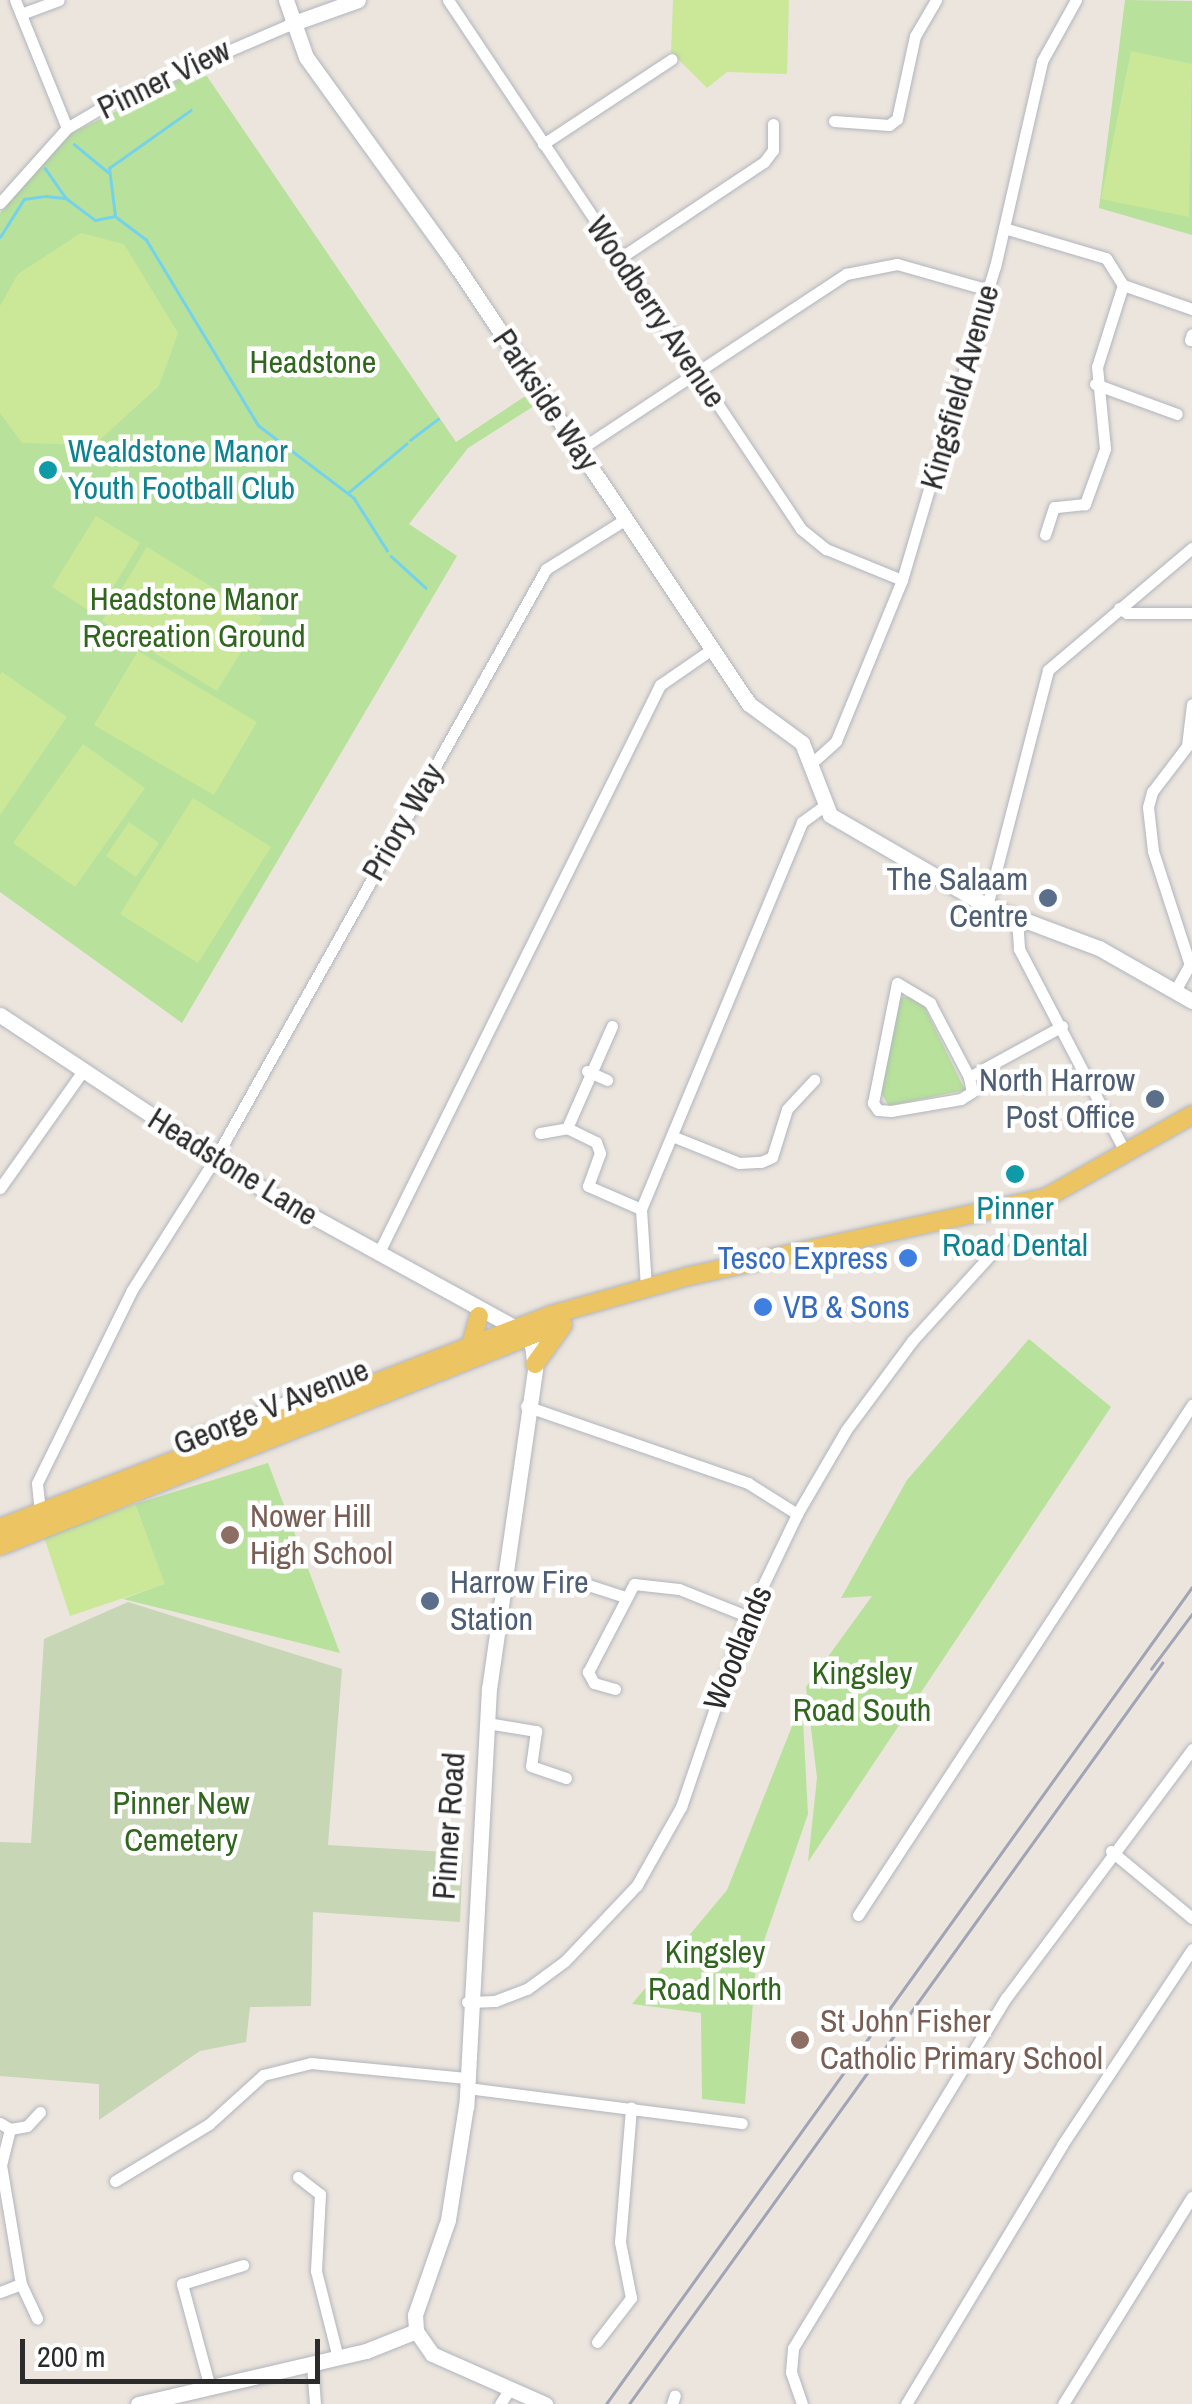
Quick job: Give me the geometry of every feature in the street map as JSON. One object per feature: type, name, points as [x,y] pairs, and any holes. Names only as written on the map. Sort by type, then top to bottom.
[{"type":"main road","points":[[515,1335],[646,1287],[1015,1207],[1125,1152],[1190,1112]]},
{"type":"main road","points":[[472,1344],[476,1312]]},
{"type":"main road","points":[[534,1370],[566,1315]]},
{"type":"main road","name":"George V Avenue","points":[[0,1528],[179,1458],[248,1441],[357,1390],[472,1344],[515,1335]]},
{"type":"main road","name":"George V Avenue","points":[[0,1546],[248,1441],[515,1335]]},
{"type":"street","points":[[15,0],[67,128]]},
{"type":"street","points":[[21,14],[58,0]]},
{"type":"street","name":"Parkside Way","points":[[286,0],[306,57],[712,649],[757,714],[796,738],[813,762]]},
{"type":"street","name":"Pinner View","points":[[0,203],[67,128],[116,98],[358,0]]},
{"type":"street","name":"Woodberry Avenue","points":[[448,0],[801,529],[826,549],[902,580]]},
{"type":"street","points":[[834,122],[854,116],[897,119],[915,36],[936,0]]},
{"type":"street","name":"Kingsfield Avenue","points":[[813,762],[836,741],[902,580],[988,290],[1042,61],[1076,0]]},
{"type":"street","points":[[543,144],[672,59]]},
{"type":"street","points":[[620,258],[764,162],[772,150],[773,124]]},
{"type":"street","points":[[1004,228],[1106,258],[1122,285],[1192,309]]},
{"type":"street","points":[[579,450],[803,300],[871,265],[897,264],[988,290]]},
{"type":"street","points":[[1045,535],[1054,506],[1085,504],[1105,449],[1095,384],[1122,285]]},
{"type":"street","points":[[1095,384],[1178,414]]},
{"type":"street","name":"Priory Way","points":[[40,1512],[37,1483],[86,1377],[216,1157],[546,569],[626,519]]},
{"type":"street","points":[[987,906],[1048,670],[1192,548]]},
{"type":"street","points":[[1119,608],[1127,614],[1192,613]]},
{"type":"street","points":[[378,1254],[660,685],[712,649]]},
{"type":"street","points":[[1175,991],[1191,961],[1153,851],[1148,807],[1191,735],[1192,704]]},
{"type":"street","points":[[813,762],[825,805],[838,822],[987,906],[1099,948],[1192,1001]]},
{"type":"street","points":[[646,1287],[641,1208],[802,822],[825,805]]},
{"type":"street","points":[[1018,920],[1019,950],[1125,1152]]},
{"type":"street","points":[[897,983],[923,992],[969,1077],[972,1092],[962,1099],[878,1110],[873,1103],[897,983]]},
{"type":"street","name":"Headstone Lane","points":[[0,1015],[216,1157],[515,1335]]},
{"type":"street","points":[[567,1128],[587,1071],[612,1026]]},
{"type":"street","points":[[969,1077],[1062,1026]]},
{"type":"street","points":[[587,1071],[607,1080]]},
{"type":"street","points":[[0,1188],[82,1072]]},
{"type":"street","points":[[672,1136],[739,1164],[760,1162],[772,1157],[787,1109],[814,1080]]},
{"type":"street","points":[[540,1133],[567,1128],[596,1142],[600,1152],[588,1186],[641,1208]]},
{"type":"street","name":"Woodlands","points":[[468,2002],[494,2002],[527,1989],[565,1960],[637,1885],[681,1807],[747,1616],[797,1514],[890,1371],[988,1248],[1004,1240]]},
{"type":"street","points":[[515,1335],[534,1370]]},
{"type":"street","name":"Pinner Road","points":[[416,2331],[415,2316],[448,2220],[468,2083],[468,2002],[487,1723],[526,1406],[534,1370]]},
{"type":"street","name":"George V Avenue","points":[[179,1458],[189,1438],[335,1384],[357,1390]]},
{"type":"street","points":[[526,1406],[748,1482],[797,1514]]},
{"type":"street","points":[[858,1916],[1192,1406]]},
{"type":"street","points":[[615,1689],[594,1683],[588,1672],[622,1596],[640,1582],[664,1585],[747,1616]]},
{"type":"street","points":[[585,1584],[622,1596]]},
{"type":"street","points":[[487,1723],[536,1731],[531,1766],[566,1778]]},
{"type":"street","points":[[802,2404],[790,2362],[996,2014],[1111,1851],[1192,1748]]},
{"type":"street","points":[[1111,1851],[1192,1918]]},
{"type":"street","points":[[906,2404],[1062,2144],[1192,1949]]},
{"type":"street","points":[[115,2181],[209,2124],[263,2075],[310,2063],[742,2123]]},
{"type":"street","points":[[597,2342],[631,2298],[620,2242],[631,2107]]},
{"type":"street","points":[[38,2319],[22,2284],[1,2165],[5,2126],[27,2126],[40,2112]]},
{"type":"street","points":[[298,2177],[320,2194],[316,2270],[338,2358]]},
{"type":"street","points":[[1063,2404],[1192,2198]]},
{"type":"street","points":[[209,2384],[182,2284],[243,2265]]},
{"type":"street","points":[[0,2292],[22,2284]]},
{"type":"street","points":[[138,2404],[209,2384],[338,2358],[416,2331],[432,2354],[505,2397],[545,2404]]},
{"type":"street","points":[[312,2364],[315,2404]]},
{"type":"green space","points":[[673,0],[789,0],[787,74],[727,72],[707,88],[671,52]]},
{"type":"green space","points":[[1125,0],[1192,1],[1192,235],[1099,208]]},
{"type":"green space","points":[[1131,51],[1192,64],[1189,217],[1101,199]]},
{"type":"green space","name":"Headstone Manor Recreation Ground","points":[[202,69],[456,442],[527,395],[534,406],[468,448],[409,524],[457,556],[182,1023],[0,892],[0,213],[64,137]]},
{"type":"green space","points":[[81,233],[124,244],[178,333],[159,386],[94,445],[22,443],[0,413],[0,306],[18,274]]},
{"type":"green space","points":[[96,516],[140,543],[96,615],[52,587]]},
{"type":"green space","points":[[147,547],[262,618],[217,691],[102,621]]},
{"type":"green space","points":[[138,651],[257,722],[214,795],[94,725]]},
{"type":"green space","points":[[2,672],[67,717],[0,815],[0,675]]},
{"type":"green space","points":[[83,744],[145,788],[75,887],[13,843]]},
{"type":"green space","points":[[193,798],[271,847],[198,963],[120,914]]},
{"type":"green space","points":[[129,822],[159,843],[136,877],[106,856]]},
{"type":"green space","points":[[919,996],[965,1090],[889,1106],[881,1093],[897,998]]},
{"type":"green space","name":"Kingsley Road South","points":[[1029,1339],[1111,1407],[808,1862],[817,1778],[806,1687],[872,1596],[841,1598],[907,1480]]},
{"type":"green space","points":[[268,1463],[340,1653],[123,1599],[164,1584],[135,1504]]},
{"type":"green space","points":[[135,1504],[165,1584],[70,1616],[44,1537]]},
{"type":"green space","name":"Pinner New Cemetery","points":[[128,1602],[342,1669],[328,1845],[463,1853],[460,1922],[313,1912],[311,2006],[250,2007],[246,2042],[200,2051],[99,2120],[99,2084],[0,2076],[0,1842],[31,1843],[44,1639]]},
{"type":"green space","name":"Kingsley Road North","points":[[802,1701],[808,1814],[756,1964],[745,2104],[702,2099],[701,2013],[632,2004],[727,1890]]},
{"type":"waterway","points":[[115,216],[109,168],[191,110]]},
{"type":"waterway","points":[[74,144],[108,172]]},
{"type":"waterway","points":[[45,168],[66,198]]},
{"type":"waterway","points":[[0,237],[24,199],[46,196],[66,198],[95,220],[115,216],[146,239],[258,425],[354,498],[387,550]]},
{"type":"waterway","points":[[410,440],[438,419]]},
{"type":"waterway","points":[[349,492],[406,444]]},
{"type":"waterway","points":[[391,556],[426,588]]},
{"type":"railway","points":[[606,2404],[1192,1587]]},
{"type":"railway","points":[[1151,1669],[1192,1614]]},
{"type":"railway","points":[[629,2404],[1162,1663]]},
{"type":"place","name":"Wealdstone Manor Youth Football Club","points":[[48,470]]},
{"type":"place","name":"The Salaam Centre","points":[[1048,898]]},
{"type":"place","name":"North Harrow Post Office","points":[[1155,1099]]},
{"type":"place","name":"Pinner Road Dental","points":[[1015,1174]]},
{"type":"place","name":"Tesco Express","points":[[908,1258]]},
{"type":"place","name":"VB & Sons","points":[[763,1307]]},
{"type":"place","name":"Nower Hill High School","points":[[230,1535]]},
{"type":"place","name":"Harrow Fire Station","points":[[430,1601]]},
{"type":"place","name":"St John Fisher Catholic Primary School","points":[[800,2040]]},
{"type":"park label","name":"Headstone","points":[[313,362]]}]
